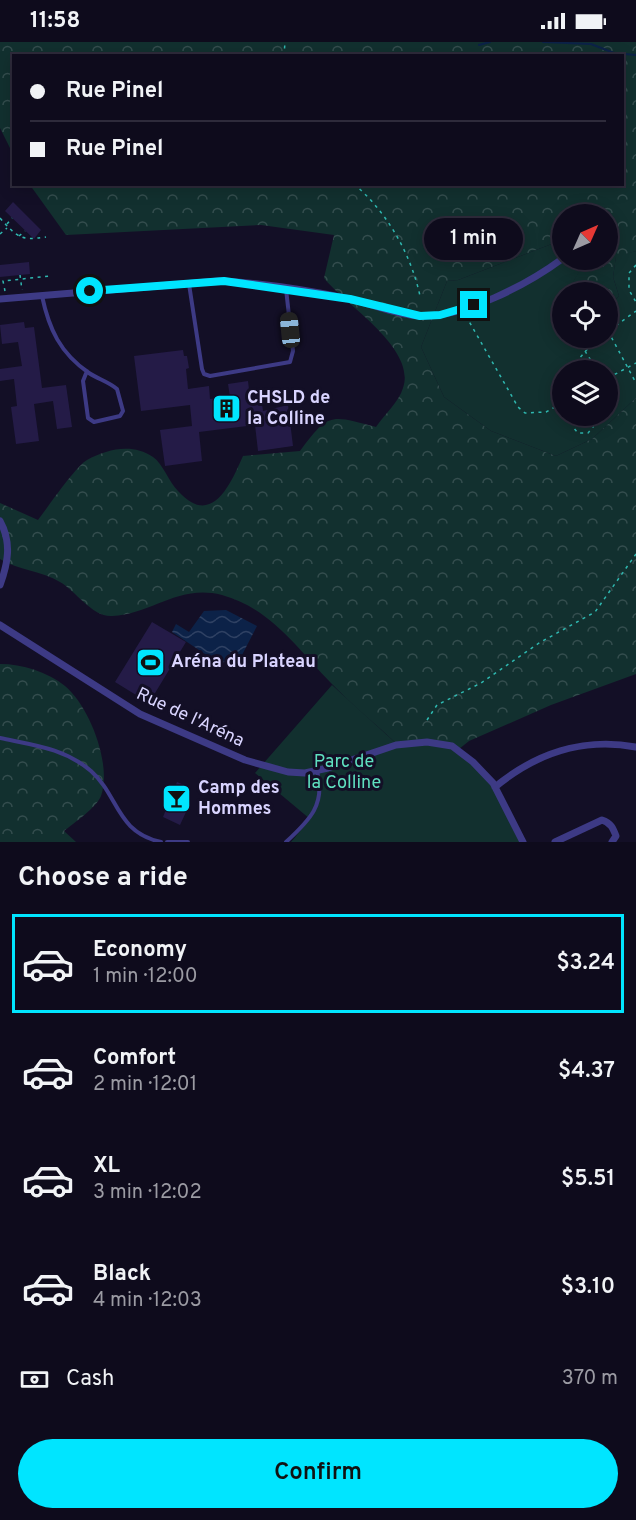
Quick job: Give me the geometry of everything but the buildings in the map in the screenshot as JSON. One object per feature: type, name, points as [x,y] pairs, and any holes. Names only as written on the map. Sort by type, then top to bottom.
[{"type":"street","points":[[0,299],[189,283],[241,282],[350,299],[420,316],[462,310],[537,277],[552,266]]},
{"type":"street","points":[[0,521],[8,549],[8,564],[0,585]]},
{"type":"street","name":"Rue de l'Aréna","points":[[0,625],[158,723],[245,760],[288,772],[317,771],[396,745],[443,742],[459,749],[495,787],[523,842]]},
{"type":"street","points":[[495,787],[517,769],[546,755],[596,745],[617,744],[636,747]]},
{"type":"street","points":[[555,842],[598,820],[611,825],[616,836],[612,842]]},
{"type":"lane","points":[[189,283],[202,369],[204,374],[210,376],[290,362],[292,351],[286,289]]},
{"type":"lane","points":[[42,295],[54,335],[66,353],[87,371],[117,389],[123,411],[120,416],[94,422],[88,418],[83,381],[87,371]]},
{"type":"lane","points":[[0,738],[55,749],[82,764],[99,778],[120,817],[138,832],[161,842]]},
{"type":"lane","points":[[286,842],[320,802],[322,789],[317,771]]},
{"type":"lane","points":[[167,842],[188,842]]},
{"type":"path","points":[[356,186],[372,200],[399,242],[414,269],[420,296]]},
{"type":"path","points":[[0,218],[18,237],[27,239],[46,237]]},
{"type":"path","points":[[0,234],[12,218]]},
{"type":"path","points":[[18,237],[25,231]]},
{"type":"path","points":[[636,265],[628,273],[629,290],[636,302]]},
{"type":"path","points":[[20,275],[22,290]]},
{"type":"path","points":[[3,276],[5,292]]},
{"type":"path","points":[[3,281],[50,276]]},
{"type":"path","points":[[462,310],[518,407],[525,413],[546,412],[552,409]]},
{"type":"path","points":[[618,324],[636,311]]},
{"type":"path","points":[[617,348],[636,383]]},
{"type":"path","points":[[578,360],[585,350],[591,360]]},
{"type":"path","points":[[618,372],[636,363]]},
{"type":"path","points":[[574,426],[578,433],[591,431],[592,426]]},
{"type":"path","points":[[427,720],[437,705],[481,683],[539,644],[595,612],[636,554]]},
{"type":"green space","points":[[0,42],[636,42],[636,251],[618,256],[618,204],[552,204],[552,244],[458,280],[447,281],[421,347],[444,397],[491,431],[556,456],[592,439],[606,426],[618,426],[618,415],[636,398],[636,674],[551,705],[469,741],[459,749],[443,742],[398,745],[339,691],[282,631],[255,609],[239,601],[222,595],[192,593],[127,614],[105,615],[91,608],[60,582],[0,559],[0,503],[38,520],[76,470],[95,456],[120,449],[145,453],[157,460],[178,491],[190,502],[201,505],[210,504],[226,489],[243,456],[300,451],[318,429],[332,420],[349,420],[376,427],[395,403],[403,388],[404,373],[399,358],[389,342],[324,278],[334,235],[261,225],[66,235],[31,186],[624,186],[624,54],[12,54],[12,152],[0,128]]},
{"type":"green space","points":[[552,244],[552,270],[581,270],[573,282],[552,282],[552,348],[618,348],[619,296],[618,282],[615,282],[613,277],[614,270],[618,270],[618,256],[636,251],[636,398],[618,415],[618,360],[552,360],[552,426],[606,426],[592,439],[556,456],[491,431],[444,397],[421,347],[447,281],[458,280]]},
{"type":"green space","points":[[580,270],[614,270],[615,282],[573,282]]},
{"type":"green space","points":[[0,664],[17,665],[34,670],[65,686],[83,708],[97,737],[104,769],[104,783],[101,796],[95,805],[64,831],[76,842],[0,842]]},
{"type":"green space","name":"Parc de la Colline","points":[[332,685],[398,745],[439,742],[457,749],[469,758],[481,770],[501,799],[523,842],[291,842],[310,819],[255,773]]},
{"type":"water","points":[[226,610],[257,626],[242,655],[220,664],[172,632],[176,624],[189,632],[204,611]]},
{"type":"waterway","points":[[479,45],[490,42]]},
{"type":"waterway","points":[[543,42],[591,44],[614,53],[636,55]]},
{"type":"place","name":"CHSLD de la Colline","points":[[226,408]]},
{"type":"place","name":"Aréna du Plateau","points":[[150,662]]},
{"type":"place","name":"Camp des Hommes","points":[[177,798]]},
{"type":"route","points":[[90,291],[224,281],[350,299],[420,316],[440,315],[474,305]]}]
